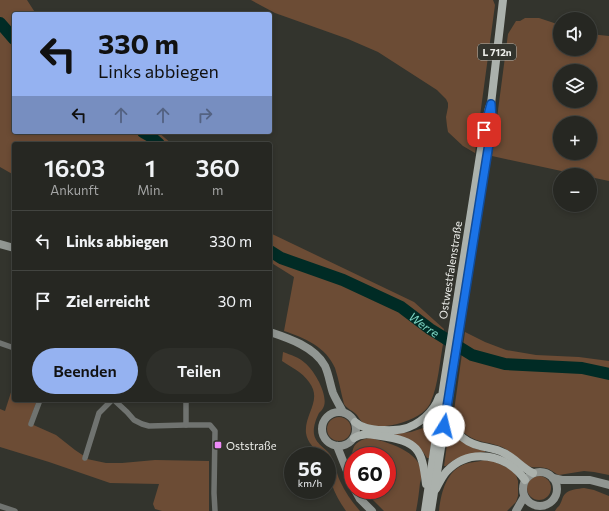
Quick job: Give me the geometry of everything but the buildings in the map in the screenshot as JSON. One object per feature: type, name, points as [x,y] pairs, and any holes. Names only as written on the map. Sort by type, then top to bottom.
[{"type":"main road","name":"Ostwestfalenstraße","points":[[425,511],[430,495],[487,130],[492,120],[491,104],[502,0]]},
{"type":"main road","points":[[0,244],[12,247]]},
{"type":"main road","points":[[272,333],[308,348],[316,355],[325,366],[333,393],[343,412]]},
{"type":"main road","name":"L 712n","points":[[355,422],[366,428],[384,430],[396,430],[409,427],[422,420],[434,406],[447,383]]},
{"type":"main road","name":"L 712n","points":[[447,383],[451,420],[456,431],[462,438],[470,443],[498,450],[506,454],[526,470],[533,473]]},
{"type":"main road","points":[[332,413],[333,393]]},
{"type":"main road","points":[[350,447],[356,433],[355,422],[352,417],[343,412],[335,412],[324,420],[323,434],[328,442],[332,445],[343,446],[351,441]]},
{"type":"main road","name":"L 712n","points":[[351,441],[358,435],[364,434],[396,438],[408,442],[416,448],[424,463],[430,495]]},
{"type":"main road","points":[[337,446],[344,463]]},
{"type":"main road","name":"L 712n","points":[[430,495],[446,472],[462,460],[473,457],[485,456],[502,460],[515,468],[525,480]]},
{"type":"main road","points":[[557,492],[556,482],[553,478],[546,473],[537,472],[528,476],[523,485],[522,491],[524,497],[531,504],[542,506],[548,504],[554,499],[557,492],[564,484],[573,480]]},
{"type":"main road","points":[[553,478],[562,480],[590,480],[609,485]]},
{"type":"main road","name":"Ostwestfalenstraße","points":[[430,495],[431,511]]},
{"type":"main road","points":[[516,511],[524,497]]},
{"type":"main road","points":[[360,499],[372,511]]},
{"type":"main road","points":[[519,511],[531,504]]},
{"type":"street","points":[[0,343],[12,347]]},
{"type":"street","points":[[31,424],[39,402]]},
{"type":"street","points":[[85,458],[99,413],[111,402]]},
{"type":"street","points":[[115,402],[134,420],[149,426],[210,425],[215,431],[215,511]]},
{"type":"street","points":[[186,402],[186,425]]},
{"type":"street","points":[[0,506],[15,511]]},
{"type":"shaded area","points":[[0,0],[27,0],[35,12],[12,12],[12,134],[160,134],[170,142],[12,142],[12,174],[0,167]]},
{"type":"shaded area","points":[[251,0],[493,0],[495,5],[475,153],[463,146],[448,132],[446,117],[448,103],[437,90],[378,52],[348,39],[275,13]]},
{"type":"shaded area","points":[[525,18],[539,18],[553,23],[553,56],[597,56],[597,35],[609,36],[609,181],[597,178],[597,168],[553,169],[492,156],[508,34],[516,21],[520,21]]},
{"type":"shaded area","points":[[272,234],[414,302],[444,329],[443,344],[435,388],[430,404],[423,412],[402,423],[378,426],[363,422],[356,414],[345,406],[335,368],[326,354],[307,340],[284,331],[294,277],[272,263]]},
{"type":"shaded area","points":[[465,332],[506,350],[536,355],[579,357],[609,361],[609,475],[584,471],[559,475],[543,467],[529,466],[502,447],[475,440],[464,433],[458,424],[454,411]]},
{"type":"shaded area","points":[[283,352],[295,356],[303,361],[309,366],[322,389],[325,401],[324,407],[319,413],[315,423],[314,434],[317,441],[323,447],[314,447],[306,433],[306,426],[314,401],[313,389],[303,375],[282,361]]},
{"type":"shaded area","points":[[12,389],[12,402],[36,402],[29,423],[56,435],[87,459],[106,463],[155,460],[209,461],[209,511],[162,511],[155,509],[153,504],[159,484],[110,483],[0,447],[0,409],[5,411]]},
{"type":"shaded area","points":[[339,417],[347,421],[351,429],[347,437],[339,441],[331,437],[327,429],[331,421]]},
{"type":"shaded area","points":[[433,421],[429,458],[427,458],[421,449],[412,443],[393,434],[411,432],[423,428]]},
{"type":"shaded area","points":[[450,429],[466,444],[485,452],[464,456],[444,466]]},
{"type":"shaded area","points":[[370,438],[385,442],[402,449],[409,453],[420,465],[422,474],[416,511],[384,511],[372,499],[396,499],[396,447],[354,447],[357,443]]},
{"type":"shaded area","points":[[484,460],[493,461],[510,469],[516,475],[518,481],[518,496],[516,502],[507,511],[439,511],[443,490],[453,472],[465,464]]},
{"type":"shaded area","points":[[336,470],[344,488],[344,499],[350,499],[360,511],[346,511],[336,494]]},
{"type":"shaded area","points":[[539,476],[547,480],[551,488],[547,496],[539,500],[531,496],[527,488],[531,480]]},
{"type":"shaded area","points":[[584,488],[609,496],[609,511],[555,511],[567,492]]},
{"type":"waterway","name":"Werre","points":[[0,23],[12,37]]},
{"type":"waterway","name":"Werre","points":[[146,134],[157,142]]},
{"type":"waterway","name":"Werre","points":[[272,252],[281,258],[343,280],[401,307],[430,329],[472,355],[505,364],[582,368],[609,374]]},
{"type":"place","name":"Oststraße","points":[[218,445]]},
{"type":"route","points":[[444,426],[491,131],[491,104],[484,130]]}]
